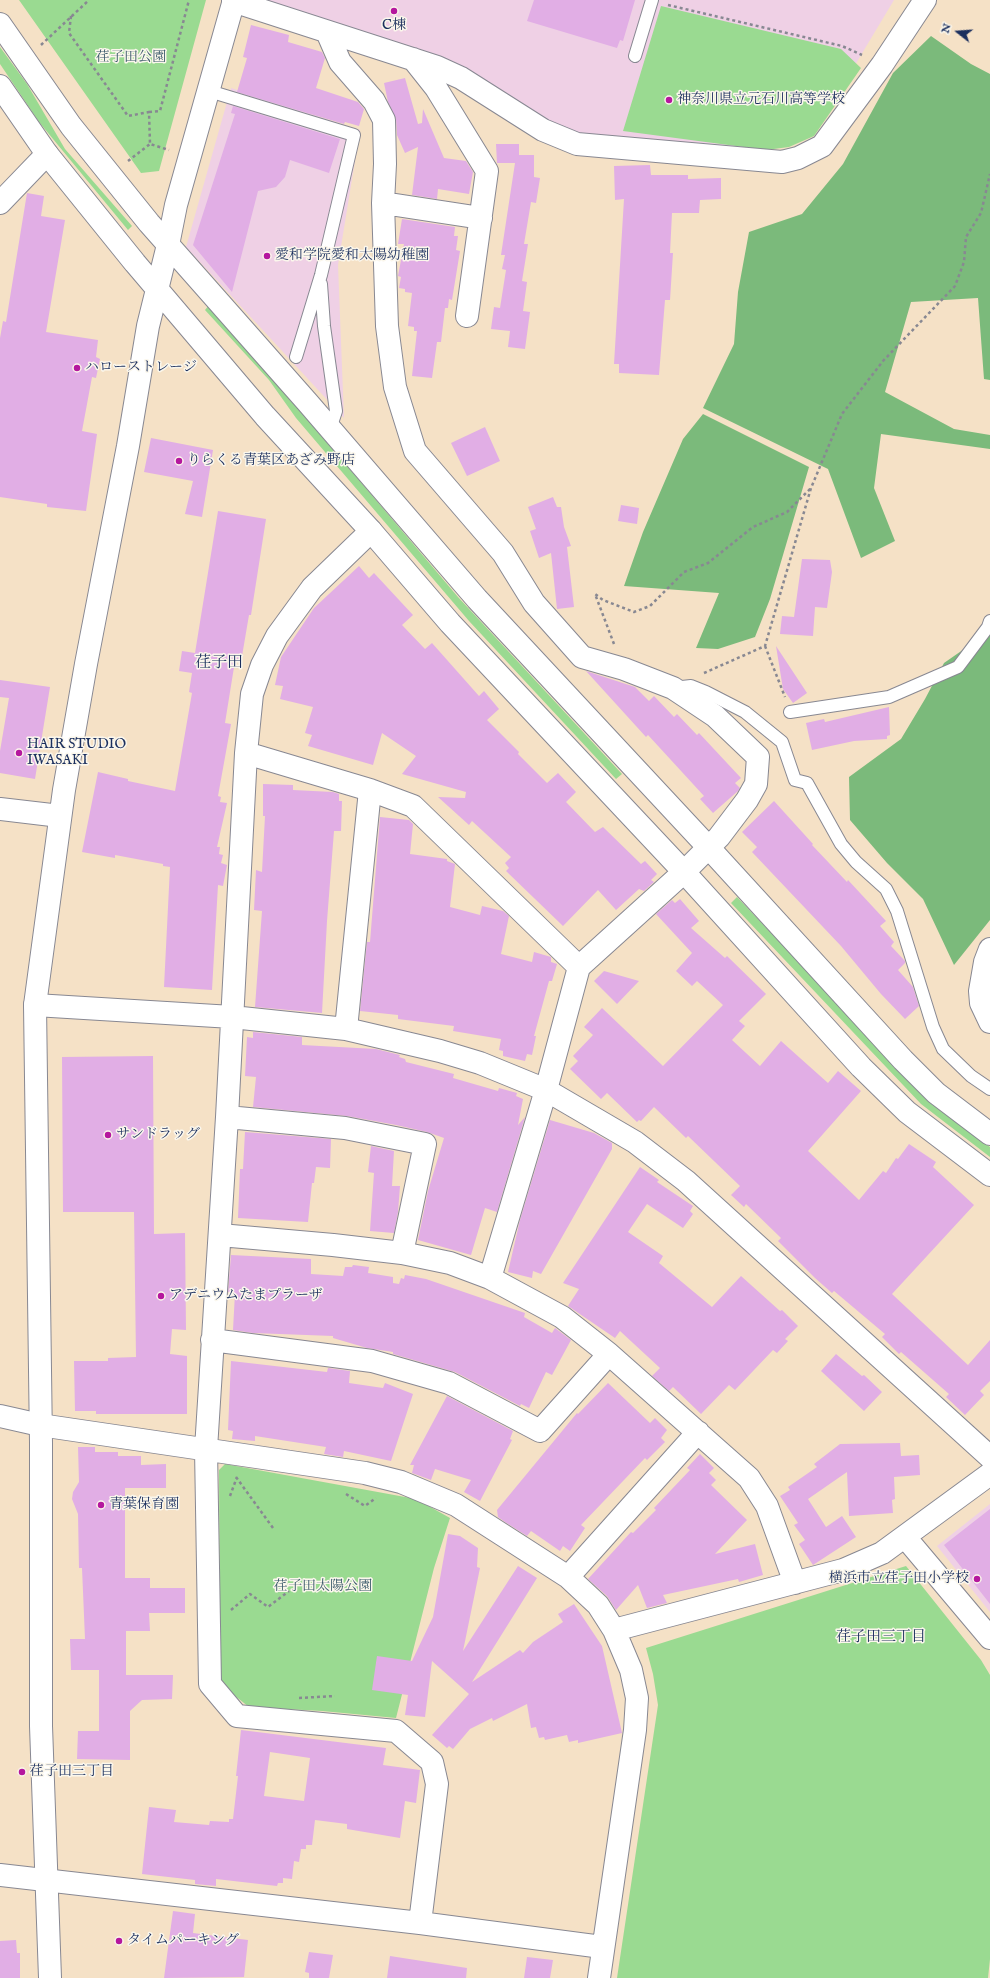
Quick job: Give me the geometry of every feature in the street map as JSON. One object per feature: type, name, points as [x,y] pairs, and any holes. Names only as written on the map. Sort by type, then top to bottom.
[{"type":"street","points":[[50,1978],[41,1726],[40,1425],[35,1005],[60,816],[86,664],[128,446],[148,326],[168,245],[176,205],[234,1],[413,59],[461,78],[543,130],[577,144],[782,162],[798,158],[822,146],[882,65],[924,0]]},
{"type":"street","points":[[0,24],[71,126],[148,223],[330,429],[477,599],[709,848],[903,1060],[936,1093],[990,1134]]},
{"type":"street","points":[[327,32],[340,62],[374,101],[384,120],[385,164],[383,203],[387,326],[395,387],[415,451],[504,553],[534,603],[582,657],[624,669],[673,688],[715,716],[758,757],[756,784],[747,800],[709,848],[579,967],[546,1090],[490,1278]]},
{"type":"street","points":[[413,59],[436,88],[487,171],[467,316]]},
{"type":"street","points":[[0,86],[47,154],[157,288],[265,416],[371,531],[450,623],[684,872],[861,1067],[907,1112],[990,1175]]},
{"type":"street","points":[[0,203],[47,154]]},
{"type":"street","points":[[383,203],[481,218]]},
{"type":"street","points":[[371,531],[312,588],[277,636],[262,666],[252,694],[246,753],[227,1117],[206,1449],[210,1684],[237,1716],[396,1731],[432,1762],[438,1784],[420,1923]]},
{"type":"street","points":[[246,753],[370,790],[413,806],[579,967]]},
{"type":"street","points":[[346,1029],[370,790]]},
{"type":"street","points":[[0,808],[60,816]]},
{"type":"street","points":[[990,949],[985,962],[980,991],[981,1003],[990,1022]]},
{"type":"street","points":[[35,1005],[232,1017],[346,1029],[440,1051],[480,1063],[546,1090],[635,1142],[686,1181],[990,1457]]},
{"type":"street","points":[[227,1117],[345,1128],[425,1144],[402,1253]]},
{"type":"street","points":[[220,1235],[402,1253],[450,1263],[490,1278],[562,1317],[609,1354],[749,1478],[767,1506],[795,1583]]},
{"type":"street","points":[[212,1340],[372,1361],[449,1383],[540,1431],[609,1354]]},
{"type":"street","points":[[0,1416],[40,1425],[366,1473],[401,1482],[456,1505],[568,1577],[598,1606],[614,1630],[632,1670],[637,1698],[635,1730],[598,1978]]},
{"type":"street","points":[[568,1577],[698,1432]]},
{"type":"street","points":[[614,1630],[843,1570],[882,1553],[990,1474]]},
{"type":"street","points":[[905,1537],[990,1638]]},
{"type":"street","points":[[0,1875],[46,1879],[420,1923],[602,1948]]},
{"type":"lane","points":[[635,56],[652,0]]},
{"type":"lane","points":[[209,91],[354,135],[321,275],[296,357]]},
{"type":"lane","points":[[321,275],[324,326],[336,411],[330,429]]},
{"type":"lane","points":[[790,712],[888,697],[958,667],[988,627],[990,620]]},
{"type":"lane","points":[[673,688],[691,686],[706,692],[745,712],[782,742],[795,780],[808,783],[842,844],[856,862],[886,889],[897,911],[933,1027],[943,1050],[971,1076],[990,1089]]},
{"type":"path","points":[[37,48],[89,0]]},
{"type":"path","points":[[71,16],[69,34],[128,116],[149,112],[160,112],[189,0]]},
{"type":"path","points":[[652,0],[842,46],[882,65]]},
{"type":"path","points":[[149,112],[150,144]]},
{"type":"path","points":[[150,144],[170,150]]},
{"type":"path","points":[[122,165],[150,144]]},
{"type":"path","points":[[673,688],[765,646],[812,488],[842,414],[883,361],[955,286],[964,262],[966,237],[981,213],[990,174]]},
{"type":"path","points":[[624,669],[595,594],[603,600],[634,612],[650,606],[684,572],[708,563],[753,527],[787,512],[812,488]]},
{"type":"path","points":[[236,1476],[244,1478]]},
{"type":"path","points":[[230,1498],[236,1476]]},
{"type":"path","points":[[236,1476],[273,1528]]},
{"type":"path","points":[[338,1492],[346,1493],[364,1506],[401,1482]]},
{"type":"path","points":[[228,1605],[228,1613],[250,1594],[268,1607],[289,1591]]},
{"type":"path","points":[[297,1698],[335,1696]]},
{"type":"shaded area","name":"神奈川県立元石川高等学校","points":[[255,0],[894,0],[816,130],[762,151],[579,141],[462,71]]},
{"type":"shaded area","name":"愛和学院愛和太陽幼稚園","points":[[231,88],[360,130],[338,265],[344,418],[186,247]]},
{"type":"shaded area","name":"横浜市立荏子田小学校","points":[[990,1504],[990,1612],[937,1546]]},
{"type":"green space","name":"荏子田公園","points":[[19,0],[206,0],[159,171],[141,173]]},
{"type":"green space","points":[[661,6],[841,49],[861,68],[814,136],[789,147],[766,150],[623,131]]},
{"type":"green space","points":[[931,36],[971,64],[990,74],[990,380],[984,379],[978,298],[911,302],[885,392],[954,429],[990,435],[990,449],[881,434],[874,488],[895,541],[861,558],[828,469],[703,408],[734,344],[738,292],[749,232],[802,214],[843,164],[893,73]]},
{"type":"green space","points":[[0,47],[27,84],[65,149],[132,226],[128,230],[39,122],[0,64]]},
{"type":"green space","points":[[209,305],[458,597],[622,774],[616,779],[469,621],[296,418],[269,380],[205,310]]},
{"type":"green space","points":[[703,414],[809,467],[770,599],[755,637],[718,649],[696,648],[719,593],[624,586],[643,532],[683,439]]},
{"type":"green space","points":[[990,631],[990,920],[954,965],[923,899],[887,863],[850,820],[849,777],[901,739],[944,663]]},
{"type":"green space","points":[[737,897],[931,1101],[990,1147],[990,1157],[921,1104],[731,903]]},
{"type":"green space","name":"荏子田太陽公園","points":[[225,1464],[416,1499],[450,1518],[434,1568],[396,1718],[322,1711],[249,1707],[220,1684],[219,1470]]},
{"type":"green space","points":[[906,1566],[981,1660],[990,1675],[990,1959],[988,1978],[617,1978],[658,1705],[653,1674],[646,1648]]},
{"type":"building","points":[[534,0],[635,0],[623,41],[620,40],[617,48],[527,21]]},
{"type":"building","points":[[251,25],[289,35],[288,42],[322,52],[325,58],[316,88],[358,102],[364,109],[359,126],[345,122],[344,124],[237,92],[247,58],[243,57]]},
{"type":"building","points":[[405,78],[418,124],[422,123],[423,109],[444,158],[466,161],[473,172],[469,194],[438,189],[437,199],[412,195],[418,147],[405,153],[397,135],[396,119],[388,102],[384,83]]},
{"type":"building","points":[[233,106],[340,139],[329,173],[290,160],[285,177],[276,187],[258,191],[232,292],[193,245],[235,114],[231,113]]},
{"type":"building","points":[[496,144],[519,144],[519,155],[534,155],[534,177],[540,178],[536,203],[531,202],[524,244],[528,244],[522,281],[527,282],[523,311],[530,312],[525,349],[508,347],[510,331],[491,329],[494,307],[500,308],[506,270],[502,269],[505,255],[501,255],[515,163],[497,163]]},
{"type":"building","points":[[650,165],[651,175],[688,175],[688,179],[721,178],[721,199],[700,200],[699,213],[672,213],[670,253],[673,253],[670,300],[665,300],[659,375],[619,373],[619,364],[614,364],[624,199],[615,200],[614,166]]},
{"type":"building","points":[[27,193],[44,196],[41,216],[65,220],[46,332],[98,340],[96,357],[100,359],[96,378],[92,377],[82,431],[97,434],[86,511],[47,507],[47,504],[0,497],[0,338],[3,321],[6,322]]},
{"type":"building","points":[[402,219],[455,227],[454,236],[458,236],[456,250],[460,251],[452,300],[449,299],[448,308],[445,308],[441,342],[437,342],[432,378],[412,376],[417,331],[414,331],[414,327],[408,326],[412,293],[405,292],[405,289],[399,288],[401,277],[398,276],[404,244],[398,244]]},
{"type":"building","points":[[485,427],[500,461],[467,476],[451,443]]},
{"type":"building","name":"りらくる青葉区あざみ野店","points":[[151,438],[213,450],[202,517],[185,514],[193,481],[144,472]]},
{"type":"building","points":[[553,497],[557,507],[561,507],[564,527],[571,546],[567,547],[574,607],[557,609],[551,553],[539,558],[530,531],[536,529],[528,507]]},
{"type":"building","points":[[621,505],[639,508],[637,524],[618,521]]},
{"type":"building","points":[[218,511],[266,519],[251,615],[249,615],[241,662],[235,661],[225,723],[231,724],[218,796],[221,797],[220,802],[227,803],[217,847],[220,847],[219,854],[223,855],[221,863],[227,865],[223,886],[218,885],[212,990],[164,987],[170,867],[163,866],[163,864],[115,855],[115,858],[82,852],[98,772],[128,779],[128,781],[175,791],[192,693],[189,692],[192,673],[179,671],[182,651],[195,653]]},
{"type":"building","points":[[802,559],[830,560],[832,572],[827,608],[815,607],[813,636],[780,634],[782,616],[794,617]]},
{"type":"building","points":[[359,566],[369,578],[374,573],[413,615],[402,625],[425,649],[432,643],[479,696],[484,691],[499,709],[487,720],[519,752],[518,754],[547,783],[558,773],[576,792],[566,802],[595,832],[603,827],[641,864],[645,861],[657,874],[651,880],[654,882],[644,891],[639,889],[616,910],[598,890],[563,926],[506,871],[509,868],[505,863],[511,857],[472,821],[469,825],[438,797],[465,798],[466,792],[402,774],[416,756],[382,733],[373,765],[308,746],[312,735],[305,733],[313,707],[280,699],[283,686],[275,685],[281,657],[314,608]]},
{"type":"building","points":[[776,646],[807,693],[793,703],[783,689]]},
{"type":"building","points":[[586,671],[635,687],[649,701],[654,696],[674,717],[677,714],[697,735],[699,733],[741,778],[735,783],[740,788],[738,791],[713,813],[700,799],[704,796],[648,735],[646,737]]},
{"type":"building","points":[[0,680],[50,687],[35,779],[0,773],[0,751],[9,698],[0,697]]},
{"type":"building","points":[[889,707],[890,735],[887,736],[887,739],[854,741],[812,750],[806,723],[824,719],[825,722]]},
{"type":"building","points":[[263,784],[293,785],[293,790],[333,792],[339,794],[339,801],[342,801],[341,831],[334,831],[322,1013],[255,1007],[262,911],[254,910],[256,870],[262,872],[265,816],[263,816]]},
{"type":"building","points":[[774,801],[813,844],[812,845],[847,882],[848,880],[886,921],[880,926],[894,942],[891,946],[905,961],[905,963],[898,970],[913,987],[919,1006],[905,1019],[881,994],[841,946],[752,852],[757,847],[742,832]]},
{"type":"building","points":[[380,817],[409,820],[413,824],[410,854],[447,859],[447,861],[455,864],[450,907],[480,915],[482,906],[503,911],[509,916],[501,954],[532,962],[534,952],[551,957],[551,962],[557,964],[552,981],[549,981],[534,1036],[536,1036],[532,1055],[527,1054],[525,1061],[503,1056],[503,1051],[499,1050],[501,1039],[453,1031],[454,1026],[398,1019],[398,1015],[360,1011],[367,942],[370,942]]},
{"type":"building","points":[[680,899],[699,921],[691,928],[725,958],[727,956],[766,994],[739,1021],[745,1026],[732,1040],[760,1066],[781,1041],[828,1083],[838,1071],[861,1091],[808,1151],[859,1200],[883,1171],[886,1173],[896,1158],[898,1159],[909,1144],[936,1162],[933,1167],[974,1205],[892,1294],[968,1365],[990,1340],[990,1381],[980,1391],[984,1395],[965,1415],[946,1397],[949,1394],[901,1352],[899,1354],[882,1337],[885,1334],[834,1291],[832,1293],[815,1278],[778,1241],[781,1238],[746,1204],[744,1207],[731,1195],[740,1186],[688,1136],[686,1138],[654,1107],[641,1121],[639,1120],[637,1122],[607,1093],[601,1099],[570,1069],[578,1061],[573,1056],[593,1035],[584,1027],[602,1008],[663,1066],[723,1005],[697,981],[692,986],[676,971],[692,953],[656,914],[672,900],[675,903]]},
{"type":"building","points":[[604,971],[639,981],[617,1004],[594,981]]},
{"type":"building","points":[[253,1032],[302,1037],[302,1045],[376,1049],[400,1055],[399,1057],[405,1059],[406,1062],[454,1074],[453,1078],[498,1091],[499,1088],[517,1093],[516,1096],[523,1099],[518,1125],[525,1117],[497,1212],[485,1208],[471,1255],[418,1240],[428,1191],[444,1138],[427,1132],[347,1116],[253,1107],[256,1077],[245,1076],[247,1037],[253,1038]]},
{"type":"building","points":[[153,1056],[154,1234],[185,1233],[186,1330],[172,1329],[170,1354],[187,1356],[187,1414],[96,1414],[96,1411],[75,1411],[74,1361],[108,1361],[108,1358],[136,1357],[134,1212],[63,1212],[62,1057]]},
{"type":"building","points":[[550,1120],[594,1133],[612,1143],[612,1149],[541,1274],[533,1271],[532,1278],[508,1272],[520,1220]]},
{"type":"building","points":[[245,1132],[331,1139],[330,1168],[316,1167],[314,1183],[312,1183],[308,1222],[238,1218],[240,1169],[243,1169]]},
{"type":"building","points":[[371,1146],[394,1151],[392,1186],[400,1186],[398,1212],[394,1233],[370,1231],[374,1173],[368,1172]]},
{"type":"building","points":[[640,1167],[659,1180],[657,1182],[693,1206],[690,1211],[693,1214],[683,1228],[647,1204],[628,1232],[663,1256],[659,1263],[712,1307],[741,1276],[780,1311],[782,1310],[798,1326],[785,1339],[788,1341],[777,1353],[773,1350],[735,1390],[729,1385],[701,1414],[673,1387],[669,1391],[652,1376],[660,1368],[620,1331],[615,1338],[568,1306],[579,1289],[563,1283]]},
{"type":"building","points":[[231,1255],[311,1259],[311,1274],[343,1276],[345,1267],[352,1267],[353,1265],[369,1267],[368,1273],[393,1277],[393,1283],[399,1284],[401,1278],[404,1279],[405,1275],[426,1279],[525,1313],[524,1317],[552,1333],[555,1328],[571,1340],[552,1375],[546,1372],[529,1408],[521,1404],[520,1406],[455,1372],[393,1354],[393,1352],[367,1348],[333,1338],[333,1336],[253,1333],[233,1330],[235,1293],[228,1292]]},
{"type":"building","points":[[836,1354],[862,1376],[864,1375],[882,1392],[864,1411],[821,1371]]},
{"type":"building","points":[[231,1361],[327,1372],[328,1368],[350,1371],[349,1383],[383,1388],[385,1383],[413,1394],[391,1461],[344,1451],[343,1457],[324,1454],[326,1447],[255,1436],[255,1441],[232,1439],[233,1431],[228,1430]]},
{"type":"building","points":[[608,1383],[650,1423],[655,1418],[667,1430],[661,1438],[665,1442],[647,1460],[645,1458],[581,1525],[585,1528],[570,1551],[563,1546],[560,1551],[531,1531],[527,1536],[505,1522],[498,1517],[497,1510],[577,1413],[578,1414]]},
{"type":"building","points":[[447,1396],[513,1431],[510,1439],[512,1440],[480,1501],[464,1492],[471,1480],[435,1469],[431,1480],[412,1473],[414,1465],[410,1465]]},
{"type":"building","points":[[900,1443],[901,1456],[919,1455],[920,1475],[894,1477],[895,1499],[892,1500],[893,1513],[849,1516],[847,1472],[808,1499],[826,1527],[842,1516],[856,1537],[813,1565],[799,1544],[805,1540],[794,1525],[798,1523],[780,1496],[790,1490],[788,1487],[817,1467],[814,1464],[840,1444]]},
{"type":"building","points":[[78,1447],[95,1447],[95,1452],[118,1452],[118,1456],[141,1456],[141,1465],[166,1464],[166,1488],[125,1488],[125,1578],[150,1578],[150,1588],[185,1588],[185,1613],[149,1613],[150,1631],[126,1631],[126,1675],[173,1675],[172,1699],[142,1700],[130,1711],[130,1760],[77,1759],[78,1731],[99,1731],[99,1670],[71,1670],[70,1639],[85,1639],[82,1568],[79,1568],[78,1514],[72,1499],[73,1492],[79,1482]]},
{"type":"building","points":[[700,1454],[714,1468],[709,1473],[716,1480],[711,1485],[747,1520],[715,1554],[755,1544],[763,1575],[739,1582],[738,1579],[663,1595],[667,1603],[647,1608],[638,1585],[616,1610],[607,1596],[588,1579],[631,1532],[633,1533],[656,1510],[654,1508],[690,1470],[687,1468]]},
{"type":"building","name":"横浜市立荏子田小学校","points":[[990,1509],[990,1604],[944,1545]]},
{"type":"building","points":[[448,1534],[460,1536],[478,1548],[477,1567],[480,1568],[463,1651],[518,1566],[537,1578],[472,1682],[520,1650],[523,1653],[533,1642],[563,1622],[558,1614],[574,1604],[602,1646],[622,1733],[578,1743],[578,1740],[569,1742],[567,1735],[545,1740],[544,1737],[539,1738],[536,1727],[531,1728],[527,1704],[493,1721],[492,1718],[470,1729],[453,1749],[449,1746],[447,1748],[432,1735],[469,1694],[432,1661],[425,1717],[405,1715],[408,1695],[372,1690],[377,1656],[412,1661],[433,1617]]},
{"type":"building","points":[[241,1730],[386,1748],[383,1765],[420,1770],[416,1803],[405,1801],[400,1838],[347,1829],[347,1824],[315,1820],[312,1845],[306,1845],[306,1849],[301,1849],[299,1862],[294,1861],[292,1879],[283,1878],[283,1883],[278,1883],[277,1886],[216,1879],[216,1886],[195,1884],[195,1880],[142,1874],[149,1807],[176,1810],[174,1822],[209,1825],[210,1821],[229,1822],[229,1819],[233,1819],[238,1776],[236,1776]],"holes":[[[270,1752],[310,1758],[304,1801],[264,1796]]]},
{"type":"building","points":[[173,1911],[195,1914],[193,1933],[248,1940],[244,1977],[164,1978]]},
{"type":"building","points":[[16,1940],[17,1953],[20,1953],[20,1978],[0,1978],[0,1941]]},
{"type":"building","points":[[309,1952],[333,1955],[329,1978],[309,1978],[309,1973],[305,1972]]},
{"type":"building","points":[[390,1956],[467,1968],[466,1978],[387,1978]]},
{"type":"building","points":[[527,1957],[553,1960],[550,1978],[524,1978]]},
{"type":"place","name":"C棟","points":[[394,11]]},
{"type":"place","name":"神奈川県立元石川高等学校","points":[[669,100]]},
{"type":"place","name":"愛和学院愛和太陽幼稚園","points":[[267,256]]},
{"type":"place","name":"ハローストレージ","points":[[77,368]]},
{"type":"place","name":"りらくる青葉区あざみ野店","points":[[179,461]]},
{"type":"place","name":"HAIR STUDIO IWASAKI","points":[[19,753]]},
{"type":"place","name":"サンドラッグ","points":[[108,1135]]},
{"type":"place","name":"アデニウムたまプラーザ","points":[[161,1296]]},
{"type":"place","name":"青葉保育園","points":[[101,1505]]},
{"type":"place","name":"横浜市立荏子田小学校","points":[[977,1579]]},
{"type":"place","name":"荏子田三丁目","points":[[22,1772]]},
{"type":"place","name":"タイムパーキング","points":[[119,1941]]},
{"type":"district","name":"荏子田","points":[[219,664]]},
{"type":"district","name":"荏子田三丁目","points":[[881,1638]]}]
